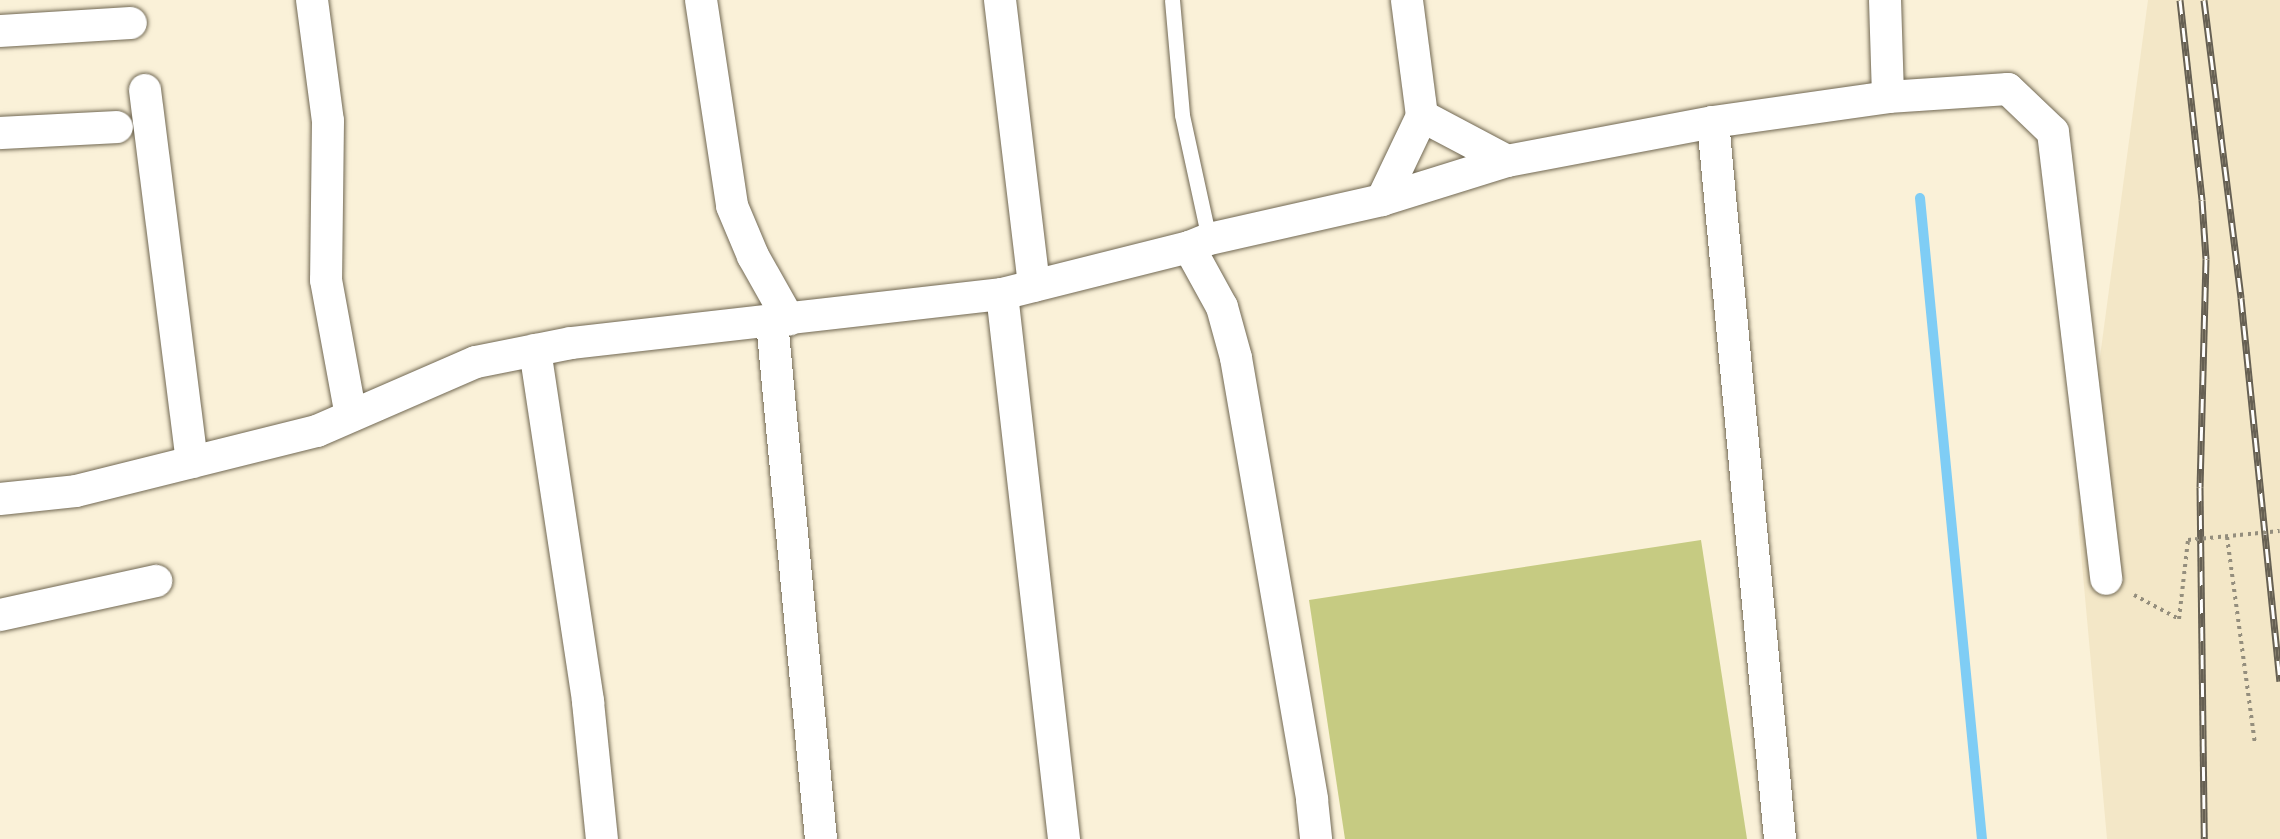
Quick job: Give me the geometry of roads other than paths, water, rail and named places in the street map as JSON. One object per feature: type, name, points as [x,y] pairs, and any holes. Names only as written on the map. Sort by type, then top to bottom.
[{"type":"street","points":[[312,0],[328,121],[326,280],[351,416]]},
{"type":"street","points":[[701,0],[732,206],[780,321],[821,839]]},
{"type":"street","points":[[1000,0],[1034,286]]},
{"type":"street","points":[[1382,200],[1422,116],[1407,0]]},
{"type":"street","points":[[1885,0],[1888,97]]},
{"type":"street","points":[[0,31],[131,23]]},
{"type":"street","points":[[0,499],[76,491],[316,431],[476,362],[572,343],[1002,294],[1199,243],[1382,200],[1507,161],[1713,122],[1888,97],[2008,88],[2053,132],[2106,579]]},
{"type":"street","points":[[145,90],[192,462]]},
{"type":"street","points":[[1422,116],[1507,161]]},
{"type":"street","points":[[1713,122],[1780,839]]},
{"type":"street","points":[[0,133],[117,127]]},
{"type":"street","points":[[1199,243],[1222,307],[1236,358],[1312,800],[1316,839]]},
{"type":"street","points":[[1002,294],[1064,839]]},
{"type":"street","points":[[535,350],[588,702],[602,839]]},
{"type":"street","points":[[0,615],[156,580]]},
{"type":"lane","points":[[1172,0],[1179,98],[1199,243]]},
{"type":"waterway","points":[[1920,198],[1982,839]]},
{"type":"railway","points":[[2180,0],[2202,200],[2206,259],[2200,487],[2204,839]]},
{"type":"railway","points":[[2204,0],[2241,298],[2280,681]]}]
